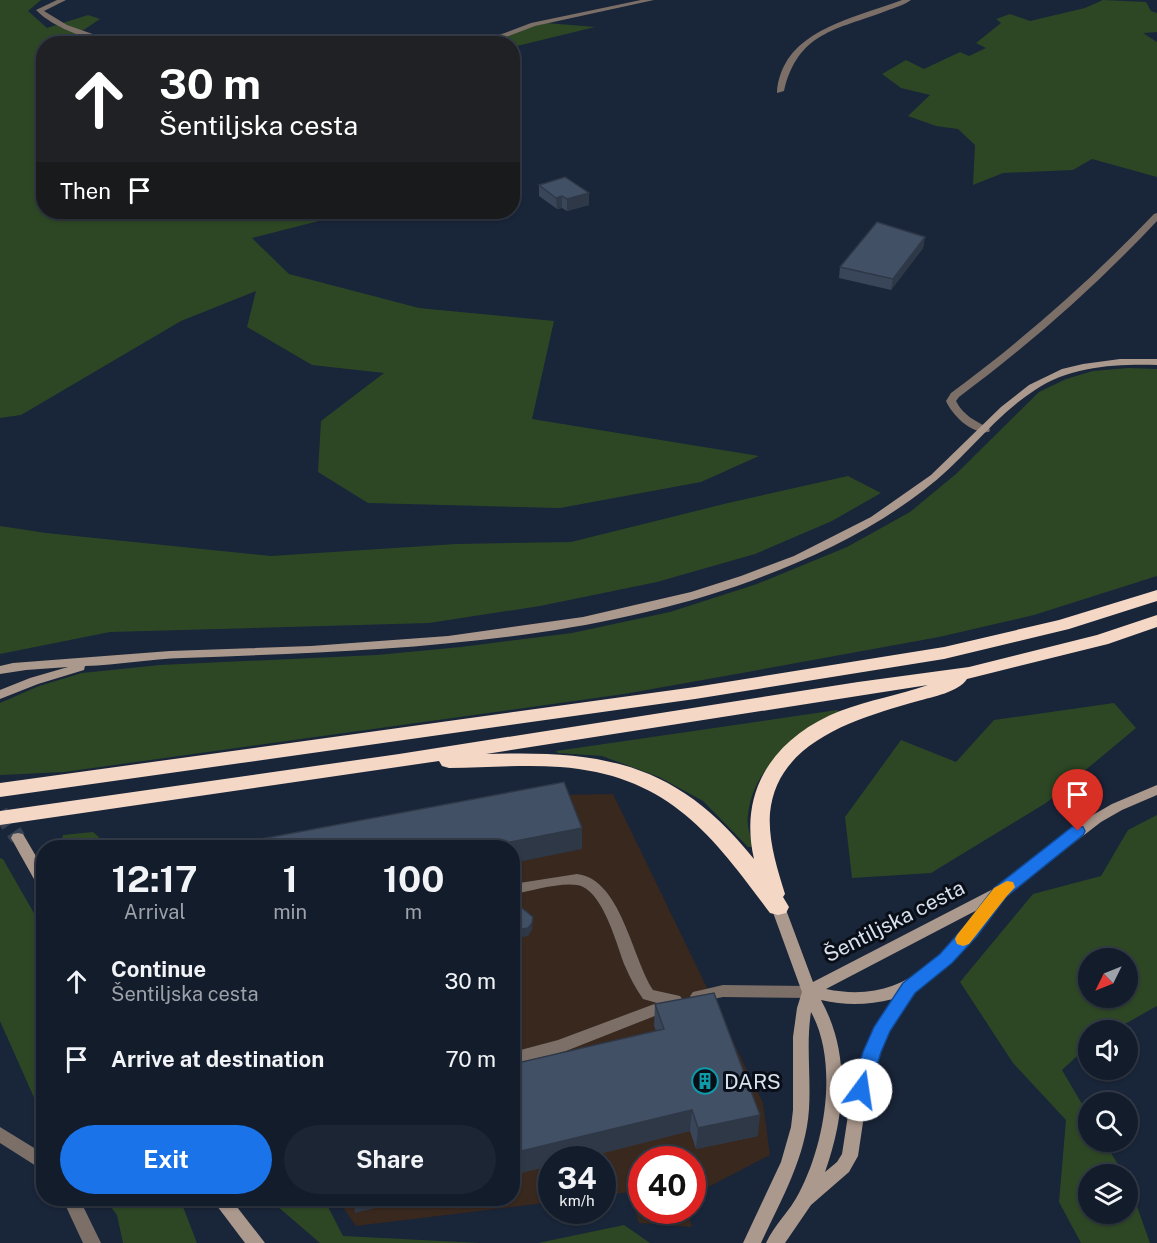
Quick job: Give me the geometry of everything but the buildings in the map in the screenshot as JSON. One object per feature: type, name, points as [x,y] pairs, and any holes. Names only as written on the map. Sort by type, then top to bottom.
[{"type":"highway","points":[[0,790],[684,695],[897,661],[944,653],[1064,625],[1157,595]]},
{"type":"highway","points":[[0,818],[399,761],[858,688],[969,673],[1102,640],[1157,621]]},
{"type":"highway","points":[[778,907],[762,855],[760,818],[764,788],[781,760],[810,737],[850,714],[936,690],[969,673]]},
{"type":"highway","points":[[399,761],[559,760],[592,764],[628,775],[658,787],[686,803],[712,824],[778,907]]},
{"type":"main road","points":[[0,670],[51,663],[105,661],[176,654],[268,652],[415,644],[587,620],[669,602],[716,589],[772,568],[852,532],[924,486],[1016,398],[1038,383],[1063,371],[1120,362],[1157,362]]},
{"type":"main road","points":[[0,694],[44,678],[105,661]]},
{"type":"main road","name":"Šentiljska cesta","points":[[809,992],[1000,892],[1096,819],[1117,807],[1157,790]]},
{"type":"main road","points":[[18,838],[36,870]]},
{"type":"main road","name":"Šentiljska cesta","points":[[809,992],[849,1000],[869,1000],[909,988],[946,959],[971,931],[1000,892]]},
{"type":"main road","points":[[775,1243],[791,1225],[807,1198],[824,1154],[832,1114],[833,1091],[831,1049],[827,1030],[809,992],[778,907]]},
{"type":"main road","points":[[807,1198],[843,1167],[850,1156],[861,1090],[872,1052],[883,1027],[909,988]]},
{"type":"main road","points":[[752,1243],[794,1150],[801,1111],[800,1023],[809,992]]},
{"type":"main road","points":[[226,1206],[256,1243]]},
{"type":"street","points":[[63,0],[39,10],[44,16],[63,25],[95,36]]},
{"type":"street","points":[[501,36],[533,24],[651,0]]},
{"type":"street","points":[[780,91],[782,76],[789,62],[812,38],[842,24],[908,0]]},
{"type":"street","points":[[985,430],[970,423],[954,409],[951,401],[955,395],[1036,334],[1077,297],[1157,216]]},
{"type":"street","points":[[520,888],[581,879],[596,887],[609,907],[639,983],[648,995],[680,1000]]},
{"type":"street","points":[[520,1057],[560,1046],[680,1000],[723,991],[809,992]]},
{"type":"street","points":[[0,1134],[36,1159]]},
{"type":"street","points":[[74,1206],[92,1243]]},
{"type":"shaded area","points":[[613,794],[763,1103],[770,1155],[706,1188],[706,1146],[628,1146],[628,1192],[616,1194],[616,1146],[538,1146],[538,1204],[520,1206],[520,840],[312,840],[559,795]]},
{"type":"shaded area","points":[[342,1206],[519,1206],[356,1226]]},
{"type":"shaded area","points":[[652,1224],[691,1224],[692,1227]]},
{"type":"green space","points":[[0,0],[41,0],[28,11],[47,28],[88,15],[100,19],[79,33],[83,36],[36,36],[36,219],[327,219],[252,238],[289,274],[419,308],[554,321],[532,419],[759,456],[701,482],[560,508],[368,503],[318,472],[321,421],[384,373],[312,365],[247,327],[256,291],[181,321],[21,415],[0,418]]},
{"type":"green space","points":[[1103,0],[1146,2],[1151,11],[1157,13],[1157,32],[1143,33],[1157,42],[1157,177],[1092,159],[1073,170],[1003,173],[973,185],[975,145],[958,129],[936,126],[908,116],[930,95],[901,88],[882,74],[906,60],[924,69],[960,52],[969,56],[986,48],[976,43],[1001,23],[996,19],[1010,14],[1030,21],[1085,8]]},
{"type":"green space","points":[[546,23],[595,27],[520,45],[520,36],[492,36]]},
{"type":"green space","points":[[1128,368],[1157,369],[1157,576],[1034,615],[939,637],[624,694],[64,772],[0,775],[0,703],[39,686],[82,673],[160,665],[377,655],[572,633],[670,612],[757,584],[847,547],[910,512],[956,474],[1039,392],[1066,379],[1093,371]]},
{"type":"green space","points":[[848,476],[881,493],[832,521],[755,554],[657,582],[540,606],[429,623],[110,632],[0,654],[0,526],[46,533],[271,556],[456,544],[571,542]]},
{"type":"green space","points":[[1114,703],[1136,728],[1046,803],[931,873],[852,878],[845,817],[901,740],[956,762],[994,720]]},
{"type":"green space","points":[[837,710],[839,712],[781,753],[759,780],[752,796],[748,819],[753,847],[748,847],[703,801],[659,777],[602,756],[556,751]]},
{"type":"green space","points":[[1157,815],[1157,1006],[1132,1020],[1078,1020],[1078,1055],[1062,1070],[1078,1097],[1078,1152],[1110,1152],[1118,1164],[1078,1164],[1078,1224],[1138,1224],[1138,1209],[1150,1243],[1081,1243],[1059,1202],[1066,1120],[1013,1063],[960,982],[1033,894],[1101,876],[1128,830]]},
{"type":"green space","points":[[93,832],[102,840],[62,840],[63,835]]},
{"type":"green space","points":[[0,858],[3,859],[36,917],[36,1102],[0,1021]]},
{"type":"green space","points":[[110,1206],[183,1206],[197,1243],[123,1243],[117,1215]]},
{"type":"green space","points":[[277,1206],[328,1206],[343,1236],[480,1243],[320,1243]]},
{"type":"green space","points":[[624,1225],[650,1243],[538,1243]]},
{"type":"tunnel","points":[[0,812],[18,838]]},
{"type":"slow traffic","points":[[963,939],[1000,892],[1007,887]]},
{"type":"place","name":"DARS","points":[[705,1081]]},
{"type":"route","points":[[861,1090],[865,1071],[883,1027],[909,988],[946,959],[971,931],[1000,892],[1078,831]]}]
